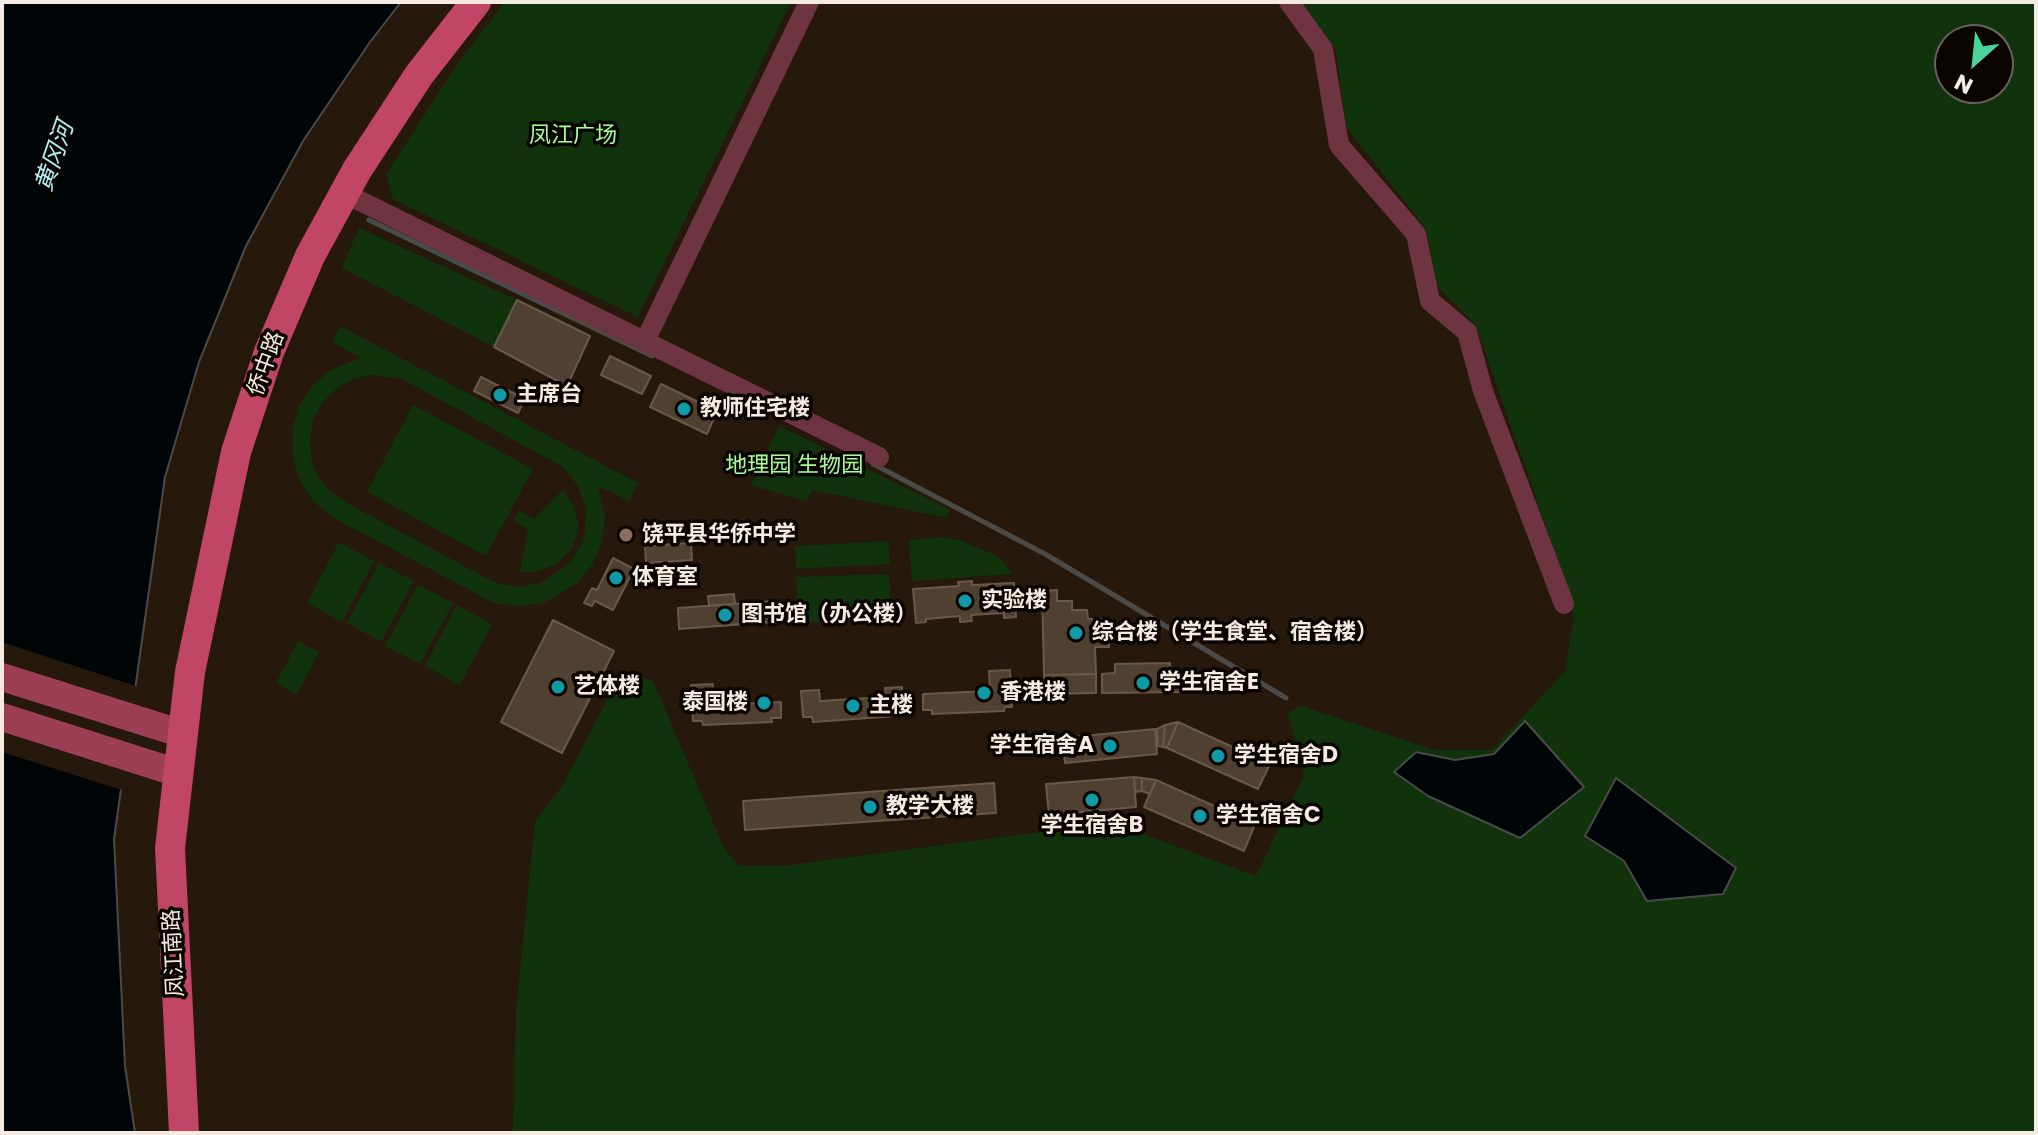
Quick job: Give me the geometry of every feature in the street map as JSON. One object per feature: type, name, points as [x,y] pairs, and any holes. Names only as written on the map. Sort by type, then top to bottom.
[{"type":"main road","name":"侨中路","points":[[178,773],[190,672],[236,452],[279,328],[310,256],[344,193],[419,75],[476,2]]},
{"type":"main road","points":[[2,677],[183,734]]},
{"type":"main road","points":[[2,717],[178,773]]},
{"type":"main road","name":"凤江南路","points":[[178,773],[170,848],[184,1133]]},
{"type":"street","points":[[645,341],[809,2]]},
{"type":"street","points":[[1289,2],[1323,49],[1339,145],[1416,234],[1430,301],[1467,332],[1483,391],[1564,604]]},
{"type":"street","points":[[344,193],[879,457]]},
{"type":"green space","name":"凤江广场","points":[[505,2],[791,2],[638,317],[393,199],[386,174],[458,63]]},
{"type":"green space","points":[[1300,2],[2036,2],[2036,1133],[513,1133],[516,1011],[535,821],[562,786],[616,683],[631,674],[653,681],[724,848],[739,866],[782,866],[1033,833],[1127,828],[1256,876],[1304,775],[1288,713],[1301,706],[1435,750],[1492,750],[1565,671],[1574,617],[1567,587],[1476,326],[1436,285],[1426,229],[1346,127],[1336,50]]},
{"type":"green space","points":[[359,228],[517,300],[494,347],[342,268]]},
{"type":"green space","points":[[340,326],[638,483],[629,501],[598,486],[605,516],[602,542],[592,565],[576,584],[544,603],[519,606],[494,603],[332,517],[314,502],[301,483],[293,461],[293,426],[300,404],[313,385],[331,370],[360,358],[332,342]],"holes":[[[370,375],[402,379],[563,467],[578,486],[586,508],[582,543],[570,563],[541,583],[517,587],[494,582],[330,491],[318,476],[311,458],[313,420],[322,403],[351,380]]]},
{"type":"green space","points":[[413,405],[533,469],[486,556],[367,492]]},
{"type":"green space","name":"地理园 生物园","points":[[779,426],[949,509],[947,518],[813,490],[806,501],[751,485]]},
{"type":"green space","points":[[563,490],[573,505],[578,522],[571,550],[555,565],[533,572],[520,572],[528,529],[514,521],[519,510],[534,519]]},
{"type":"green space","points":[[944,537],[993,554],[1004,562],[1012,574],[912,581],[909,540]]},
{"type":"green space","points":[[888,541],[890,564],[796,569],[795,546]]},
{"type":"green space","points":[[339,542],[374,561],[342,622],[307,603]]},
{"type":"green space","points":[[379,563],[414,581],[381,642],[347,623]]},
{"type":"green space","points":[[889,574],[891,611],[884,621],[806,622],[798,616],[796,577]]},
{"type":"green space","points":[[418,585],[453,603],[420,664],[385,646]]},
{"type":"green space","points":[[457,605],[492,624],[460,685],[425,666]]},
{"type":"green space","points":[[298,641],[319,652],[297,695],[276,683]]},
{"type":"water","name":"黄冈河","points":[[2,2],[401,2],[303,141],[246,246],[199,362],[165,477],[114,839],[125,1066],[135,1133],[2,1133]]},
{"type":"water","points":[[1525,721],[1584,787],[1520,838],[1428,796],[1394,772],[1416,752],[1455,760],[1494,754]]},
{"type":"water","points":[[1616,778],[1736,868],[1723,894],[1647,901],[1624,861],[1585,836]]},
{"type":"pier","points":[[2,642],[139,687],[125,791],[2,752]]},
{"type":"building","points":[[517,300],[590,336],[567,386],[494,347]]},
{"type":"building","name":"教师住宅楼","points":[[610,356],[651,376],[642,394],[601,375]]},
{"type":"building","name":"主席台","points":[[481,377],[525,399],[518,413],[474,391]]},
{"type":"building","name":"教师住宅楼","points":[[661,384],[717,411],[707,434],[650,407]]},
{"type":"building","points":[[691,543],[692,560],[646,563],[645,546]]},
{"type":"building","name":"体育室","points":[[613,558],[634,569],[613,610],[595,601],[592,606],[584,603],[592,588],[597,590]]},
{"type":"building","name":"实验楼","points":[[972,581],[972,585],[1014,583],[1016,617],[1004,618],[1004,613],[971,615],[972,621],[960,622],[960,616],[916,623],[913,589],[959,586],[958,582]]},
{"type":"building","name":"综合楼（学生食堂、宿舍楼）","points":[[1057,590],[1057,601],[1072,601],[1072,610],[1087,610],[1088,619],[1108,619],[1109,647],[1095,647],[1096,674],[1044,675],[1042,591]]},
{"type":"building","points":[[734,594],[735,604],[709,606],[708,596]]},
{"type":"building","name":"图书馆（办公楼）","points":[[772,601],[773,622],[679,629],[678,608]]},
{"type":"building","name":"艺体楼","points":[[553,620],[614,651],[562,753],[501,722]]},
{"type":"building","name":"学生宿舍E","points":[[1170,663],[1171,672],[1184,672],[1184,692],[1102,693],[1102,674],[1115,673],[1115,664]]},
{"type":"building","name":"香港楼","points":[[1010,670],[1012,707],[1005,707],[1004,711],[932,714],[932,710],[923,710],[923,694],[990,691],[989,671]]},
{"type":"building","points":[[1096,674],[1096,693],[1045,694],[1044,675]]},
{"type":"building","name":"泰国楼","points":[[713,684],[714,705],[781,702],[781,718],[771,718],[772,722],[703,725],[702,721],[693,721],[691,685]]},
{"type":"building","name":"主楼","points":[[902,687],[904,711],[895,711],[896,716],[813,722],[812,717],[803,717],[801,691],[819,690],[820,701],[886,697],[885,688]]},
{"type":"building","name":"学生宿舍D","points":[[1178,722],[1270,764],[1258,789],[1167,748]]},
{"type":"building","points":[[1178,722],[1167,748],[1163,747],[1165,725]]},
{"type":"building","points":[[1165,725],[1163,747],[1158,746],[1157,729]]},
{"type":"building","name":"学生宿舍A","points":[[1155,729],[1157,754],[1065,763],[1062,738]]},
{"type":"building","name":"学生宿舍B","points":[[1134,777],[1136,807],[1049,815],[1046,784]]},
{"type":"building","points":[[1134,777],[1142,778],[1142,791],[1135,792]]},
{"type":"building","points":[[1142,778],[1156,780],[1150,794],[1142,791]]},
{"type":"building","name":"学生宿舍C","points":[[1156,780],[1255,824],[1244,851],[1144,807]]},
{"type":"building","name":"教学大楼","points":[[994,783],[996,813],[745,830],[743,801]]},
{"type":"waterway","points":[[369,220],[652,356]]},
{"type":"waterway","points":[[873,464],[1045,554],[1286,698]]},
{"type":"place","name":"主席台","points":[[500,395]]},
{"type":"place","name":"教师住宅楼","points":[[684,409]]},
{"type":"place","name":"饶平县华侨中学","points":[[626,535]]},
{"type":"place","name":"体育室","points":[[616,578]]},
{"type":"place","name":"实验楼","points":[[965,601]]},
{"type":"place","name":"图书馆（办公楼）","points":[[725,615]]},
{"type":"place","name":"综合楼（学生食堂、宿舍楼）","points":[[1076,633]]},
{"type":"place","name":"学生宿舍E","points":[[1143,683]]},
{"type":"place","name":"艺体楼","points":[[558,687]]},
{"type":"place","name":"香港楼","points":[[984,693]]},
{"type":"place","name":"泰国楼","points":[[764,703]]},
{"type":"place","name":"主楼","points":[[853,706]]},
{"type":"place","name":"学生宿舍A","points":[[1110,746]]},
{"type":"place","name":"学生宿舍D","points":[[1218,756]]},
{"type":"place","name":"学生宿舍B","points":[[1092,800]]},
{"type":"place","name":"教学大楼","points":[[870,807]]},
{"type":"place","name":"学生宿舍C","points":[[1200,816]]}]
